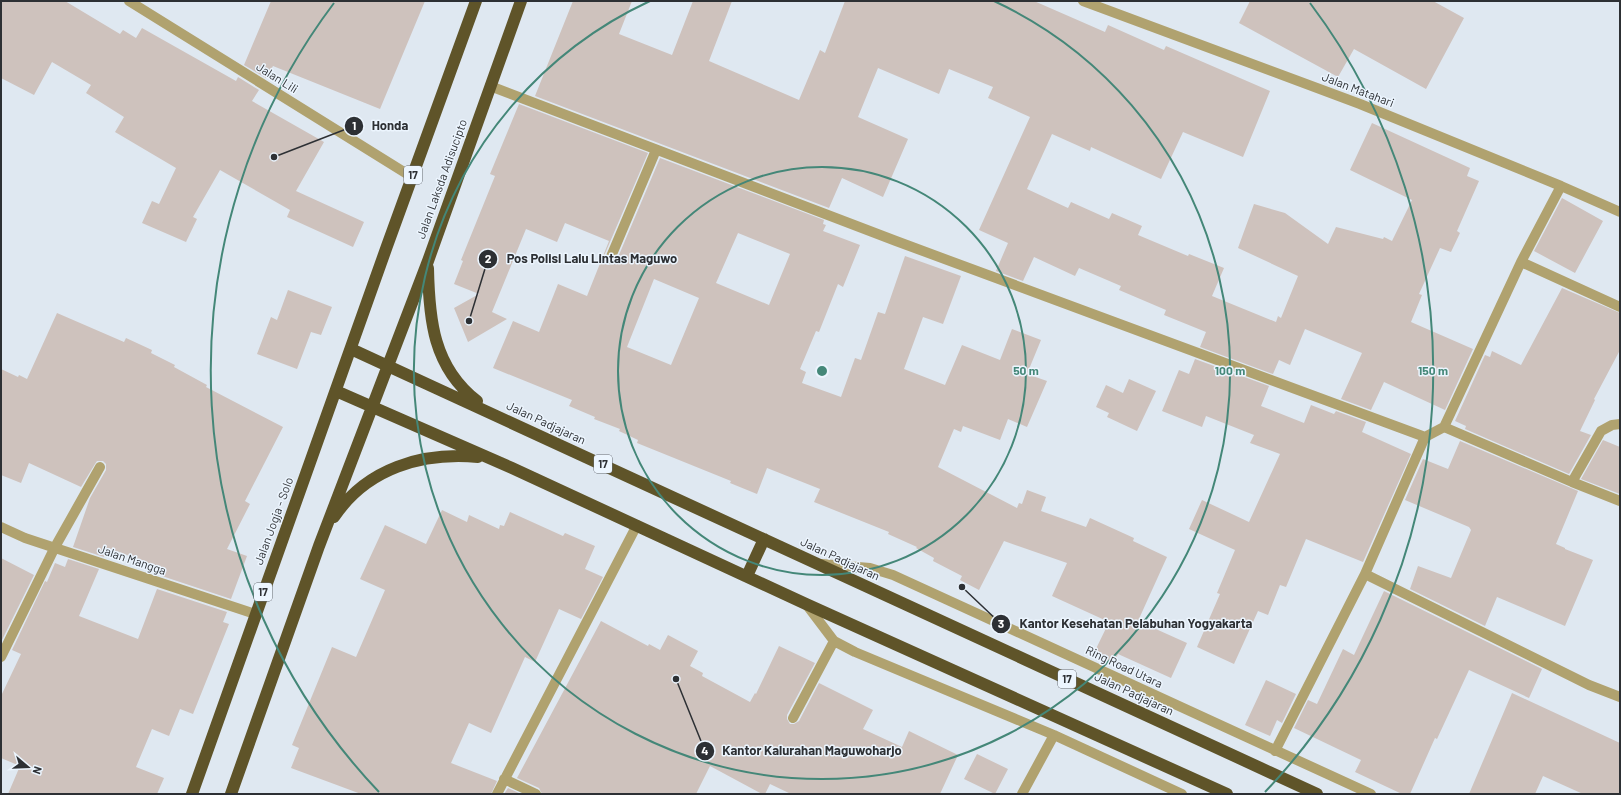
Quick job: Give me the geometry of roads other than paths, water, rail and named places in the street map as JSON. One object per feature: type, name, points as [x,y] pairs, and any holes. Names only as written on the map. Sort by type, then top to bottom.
[{"type":"highway","name":"17","points":[[351,349],[476,1]]},
{"type":"highway","name":"Jalan Laksda Adisucipto","points":[[388,366],[428,261],[521,1]]},
{"type":"highway","points":[[428,261],[431,323],[439,350],[451,374],[467,394],[490,412]]},
{"type":"highway","name":"Jalan Padjajaran","points":[[351,349],[1317,794]]},
{"type":"highway","name":"Jalan Jogja - Solo","points":[[192,794],[255,614],[351,349]]},
{"type":"highway","points":[[231,794],[325,531],[388,366]]},
{"type":"highway","points":[[336,391],[373,406],[1227,794]]},
{"type":"highway","points":[[325,531],[337,513],[358,491],[378,475],[402,464],[433,457],[463,456],[487,458]]},
{"type":"highway","points":[[747,576],[764,539]]},
{"type":"street","name":"Jalan Lili","points":[[129,1],[412,177]]},
{"type":"street","name":"Jalan Matahari","points":[[1083,1],[1360,104],[1561,186],[1620,212]]},
{"type":"street","points":[[490,86],[656,150],[1425,437]]},
{"type":"street","points":[[610,259],[656,150]]},
{"type":"street","points":[[1276,751],[1365,574],[1425,437],[1444,427],[1521,262],[1561,186]]},
{"type":"street","points":[[1521,262],[1620,307]]},
{"type":"street","points":[[1572,482],[1601,431],[1612,425],[1620,424]]},
{"type":"street","points":[[1444,427],[1620,501]]},
{"type":"street","points":[[1,658],[55,547],[100,467]]},
{"type":"street","points":[[497,794],[636,525]]},
{"type":"street","name":"Jalan Mangga","points":[[1,527],[25,538],[255,614]]},
{"type":"street","name":"Ring Road Utara","points":[[818,564],[870,568],[893,575],[1371,794]]},
{"type":"street","points":[[1365,574],[1590,685],[1620,698]]},
{"type":"street","points":[[806,604],[834,641],[855,652],[1054,735],[1182,794]]},
{"type":"street","points":[[793,718],[834,641]]},
{"type":"street","points":[[1022,794],[1054,735]]},
{"type":"street","points":[[504,779],[536,794]]},
{"type":"place","name":"Honda","points":[[274,157]]},
{"type":"place","name":"Pos Polisi Lalu Lintas Maguwo","points":[[469,321]]},
{"type":"place","name":"Kantor Kesehatan Pelabuhan Yogyakarta","points":[[962,587]]},
{"type":"place","name":"Kantor Kalurahan Maguwoharjo","points":[[676,679]]}]
